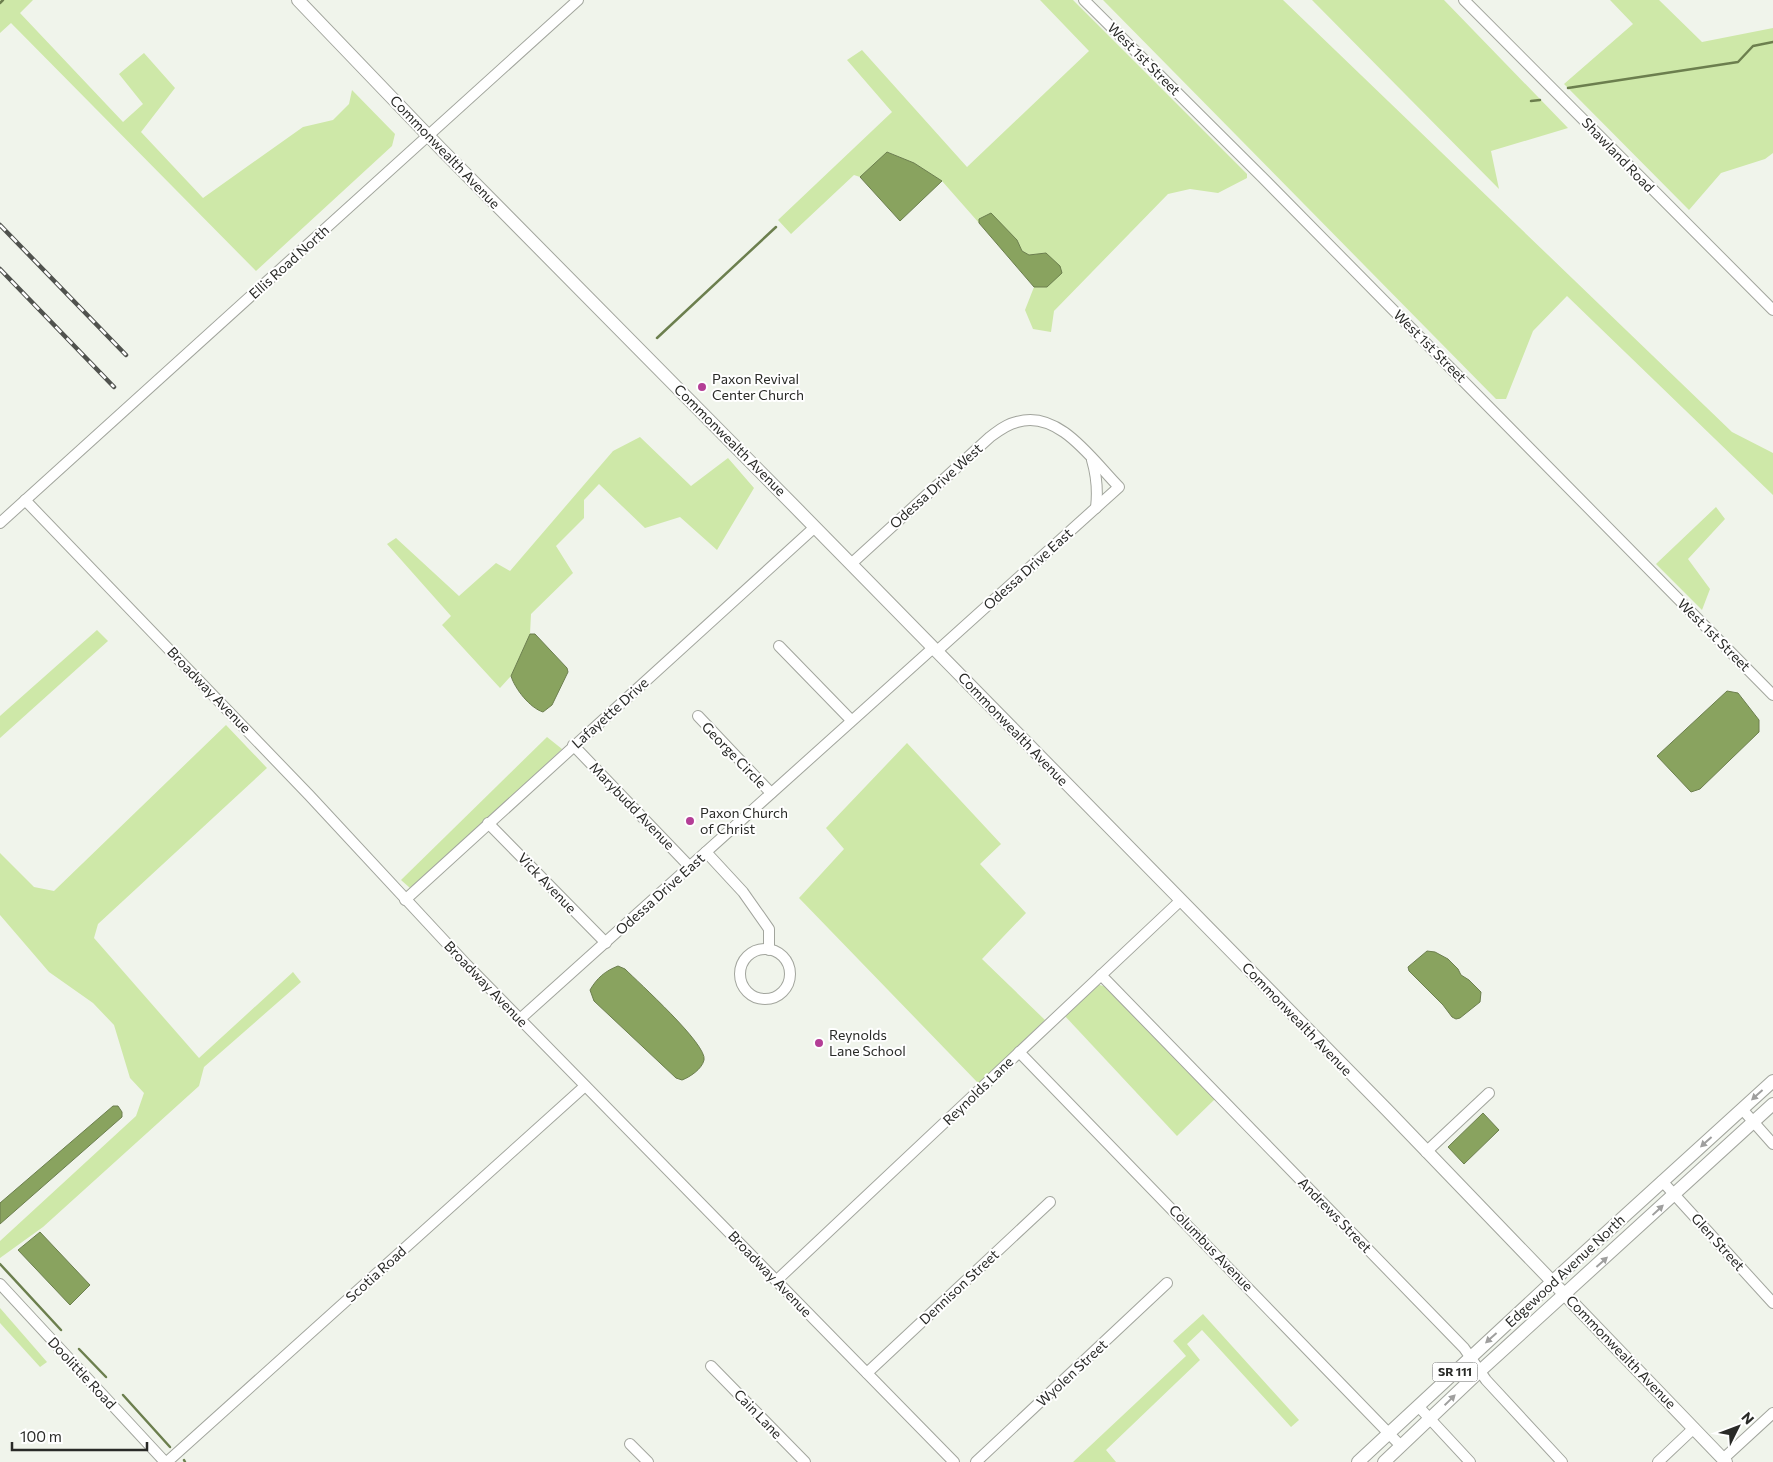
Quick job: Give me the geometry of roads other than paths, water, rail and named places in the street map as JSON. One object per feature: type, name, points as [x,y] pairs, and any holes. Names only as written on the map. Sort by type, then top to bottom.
[{"type":"main road","name":"Commonwealth Avenue","points":[[298,0],[428,136],[815,527],[1565,1294],[1724,1460]]},
{"type":"main road","name":"Edgewood Avenue North","points":[[1358,1462],[1470,1357],[1773,1081]]},
{"type":"main road","name":"Edgewood Avenue North","points":[[1384,1462],[1480,1371],[1773,1104]]},
{"type":"street","name":"Ellis Road North","points":[[0,523],[578,0]]},
{"type":"street","name":"West 1st Street","points":[[1084,0],[1289,204],[1773,695]]},
{"type":"street","name":"Shawland Road","points":[[1464,0],[1773,310]]},
{"type":"street","name":"Odessa Drive West","points":[[851,564],[990,437],[1004,427],[1027,419],[1041,420],[1053,424],[1070,435],[1092,460]]},
{"type":"street","name":"Odessa Drive East","points":[[520,1019],[851,720],[935,650],[1119,487],[1092,460]]},
{"type":"street","points":[[1092,460],[1097,479],[1096,508]]},
{"type":"street","name":"Broadway Avenue","points":[[25,500],[275,759],[520,1019],[954,1462]]},
{"type":"street","name":"Lafayette Drive","points":[[406,900],[488,823],[815,527]]},
{"type":"street","points":[[779,646],[851,720]]},
{"type":"street","name":"George Circle","points":[[698,716],[771,794]]},
{"type":"street","name":"Marybudd Avenue","points":[[573,746],[690,867]]},
{"type":"street","name":"Vick Avenue","points":[[488,823],[606,943]]},
{"type":"street","points":[[706,852],[744,892],[768,929],[769,950]]},
{"type":"street","name":"Reynolds Lane","points":[[776,1280],[1180,901]]},
{"type":"street","points":[[759,950],[769,950],[782,956],[787,963],[790,972],[789,980],[786,988],[780,994],[772,998],[756,998],[743,988],[740,972],[746,958],[752,953],[759,950]]},
{"type":"street","name":"Andrews Street","points":[[1101,975],[1460,1343],[1486,1380],[1562,1462]]},
{"type":"street","name":"Columbus Avenue","points":[[1019,1052],[1402,1446]]},
{"type":"street","name":"Scotia Road","points":[[166,1462],[585,1086]]},
{"type":"street","points":[[1426,1152],[1489,1093]]},
{"type":"street","points":[[1742,1109],[1773,1144]]},
{"type":"street","name":"Glen Street","points":[[1662,1181],[1773,1303]]},
{"type":"street","name":"Dennison Street","points":[[867,1373],[1050,1202]]},
{"type":"street","name":"Wyolen Street","points":[[976,1462],[1168,1283]]},
{"type":"street","name":"Doolittle Road","points":[[0,1284],[166,1462]]},
{"type":"street","name":"Cain Lane","points":[[711,1366],[805,1462]]},
{"type":"street","points":[[1418,1406],[1470,1462]]},
{"type":"street","points":[[1724,1460],[1773,1413]]},
{"type":"street","points":[[1658,1462],[1694,1428]]},
{"type":"street","points":[[630,1444],[648,1462]]},
{"type":"waterway","points":[[0,3],[3,0]]},
{"type":"waterway","points":[[1568,88],[1738,62],[1753,46],[1773,42]]},
{"type":"waterway","points":[[1531,101],[1540,100]]},
{"type":"waterway","points":[[657,338],[776,227]]},
{"type":"waterway","points":[[0,1264],[61,1330]]},
{"type":"waterway","points":[[79,1349],[106,1377]]},
{"type":"waterway","points":[[123,1395],[170,1447]]},
{"type":"railway","points":[[0,225],[126,355]]},
{"type":"railway","points":[[0,269],[114,387]]},
{"type":"place","name":"Paxon Revival Center Church","points":[[702,387]]},
{"type":"place","name":"Paxon Church of Christ","points":[[690,821]]},
{"type":"place","name":"Reynolds Lane School","points":[[819,1043]]}]
